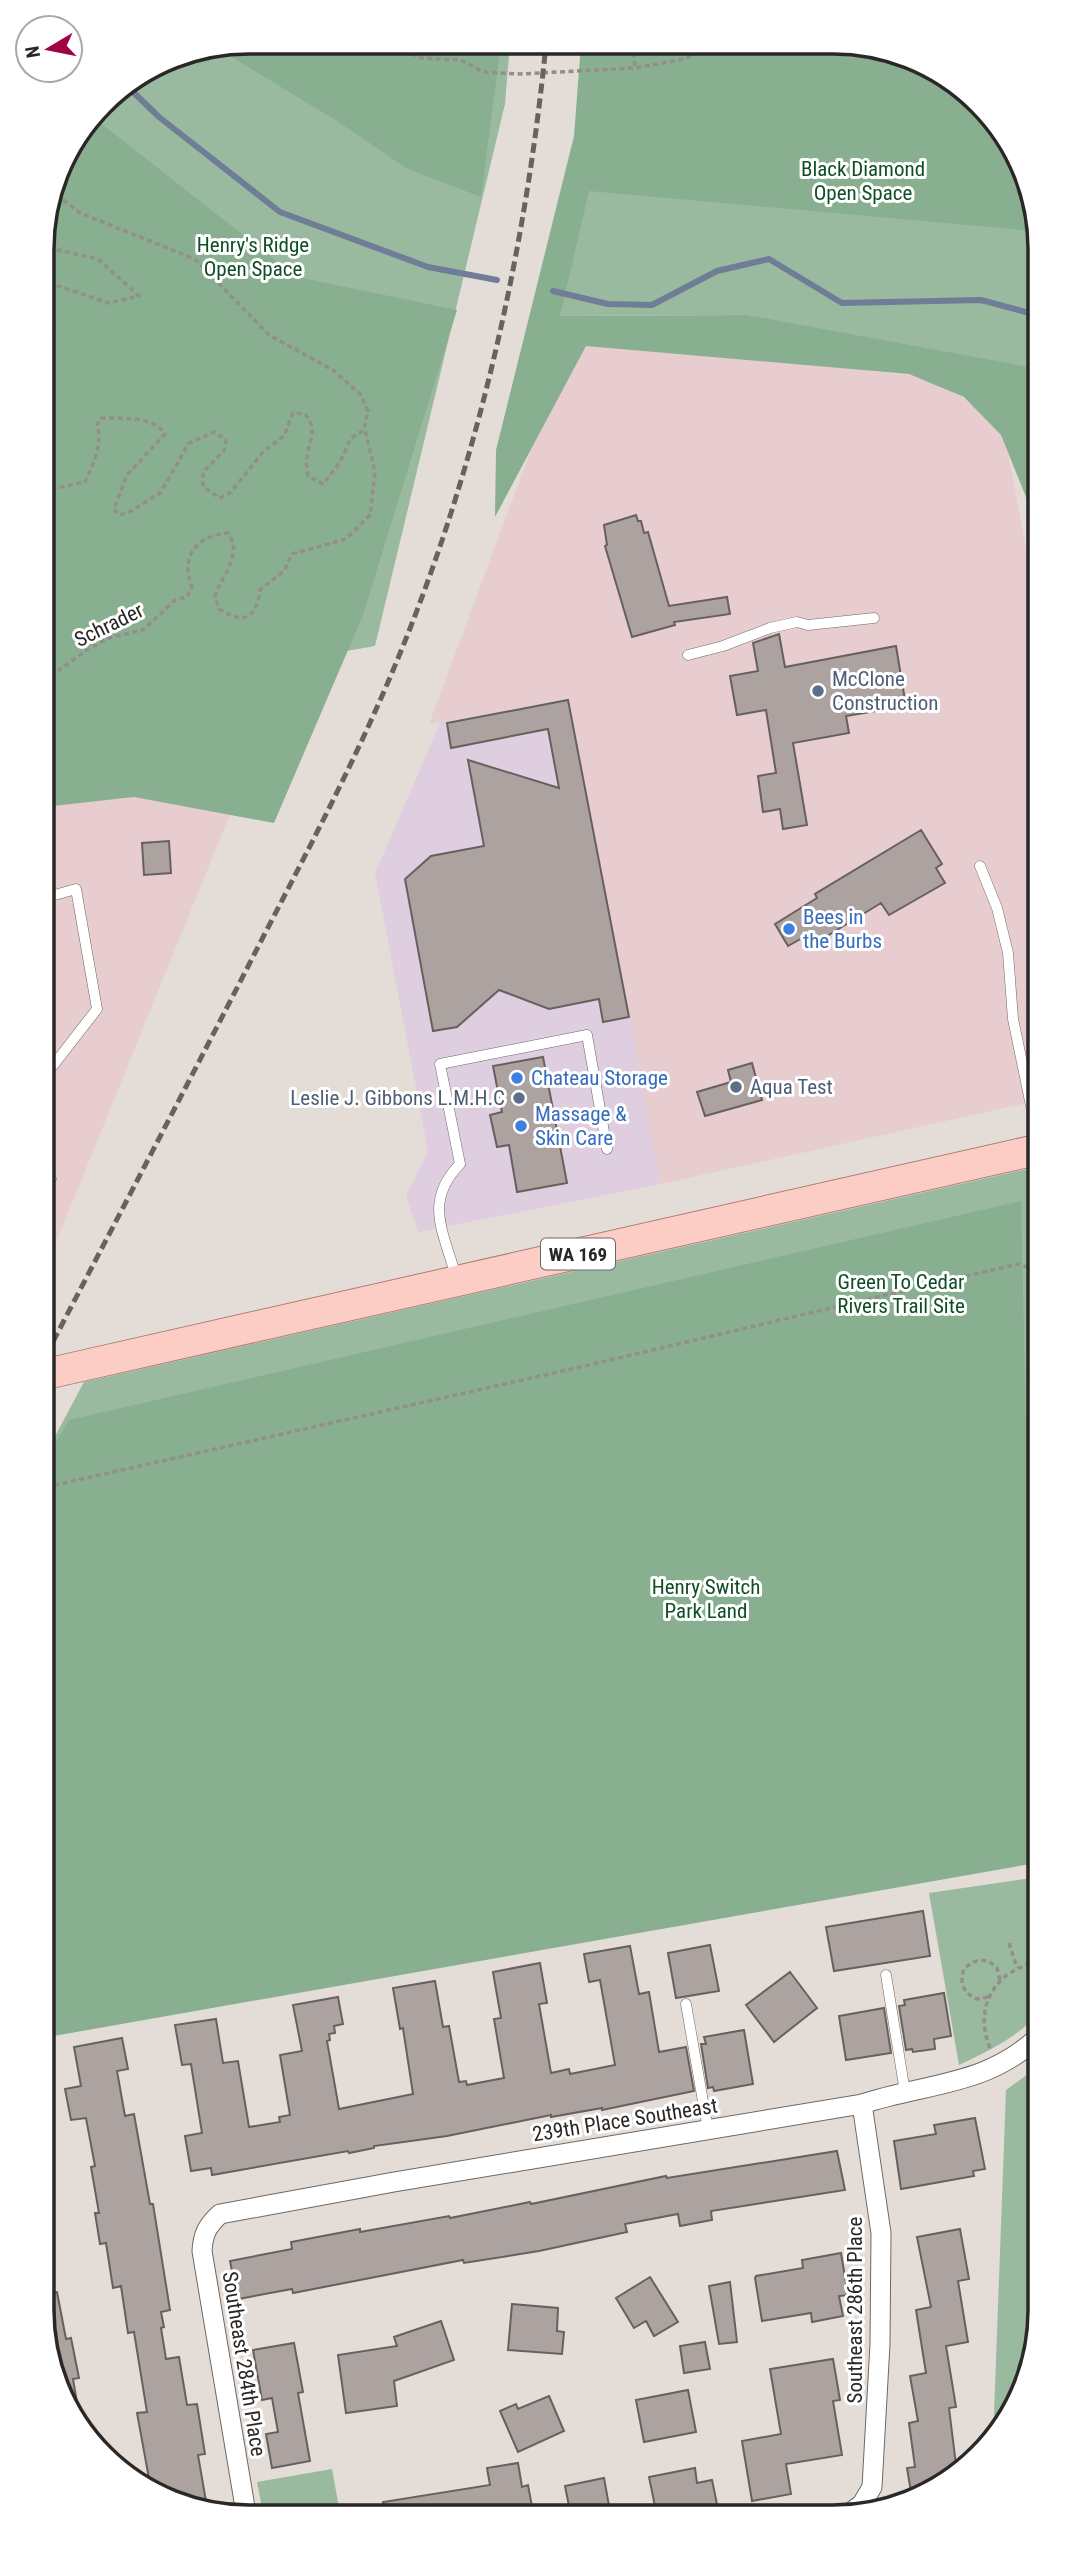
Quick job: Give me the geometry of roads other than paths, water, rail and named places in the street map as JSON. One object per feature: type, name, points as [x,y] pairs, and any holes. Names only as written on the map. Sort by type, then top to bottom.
[{"type":"main road","name":"WA 169","points":[[54,1372],[1028,1152]]},
{"type":"street","name":"239th Place Southeast","points":[[209,2224],[220,2214],[236,2210],[862,2104],[905,2092],[950,2084],[997,2066],[1027,2048]]},
{"type":"street","name":"Southeast 286th Place","points":[[862,2104],[880,2222],[880,2344],[872,2487],[864,2502]]},
{"type":"street","name":"Southeast 284th Place","points":[[209,2224],[202,2236],[202,2251],[245,2505]]},
{"type":"lane","points":[[688,656],[770,628],[797,622],[808,625],[874,618]]},
{"type":"lane","points":[[979,866],[997,908],[1008,953],[1013,1019],[1028,1089]]},
{"type":"lane","points":[[55,895],[76,889],[97,1009],[55,1064]]},
{"type":"lane","points":[[457,1281],[438,1207],[446,1179],[460,1164],[440,1065],[587,1035],[607,1149]]},
{"type":"lane","points":[[886,1975],[905,2092]]},
{"type":"lane","points":[[686,2004],[708,2130]]},
{"type":"waterway","points":[[134,93],[159,117],[280,212],[428,267],[497,280]]},
{"type":"waterway","points":[[553,291],[608,304],[652,305],[717,271],[769,259],[842,303],[981,300],[1028,313]]},
{"type":"railway","points":[[54,1339],[333,800],[369,726],[429,578],[476,429],[495,352],[526,198],[545,54]]},
{"type":"place","name":"McClone Construction","points":[[818,691]]},
{"type":"place","name":"Bees in the Burbs","points":[[789,929]]},
{"type":"place","name":"Chateau Storage","points":[[517,1078]]},
{"type":"place","name":"Aqua Test","points":[[736,1087]]},
{"type":"place","name":"Leslie J. Gibbons L.M.H.C","points":[[519,1098]]},
{"type":"place","name":"Massage & Skin Care","points":[[521,1126]]},
{"type":"park label","name":"Black Diamond Open Space","points":[[863,181]]},
{"type":"park label","name":"Henry's Ridge Open Space","points":[[253,257]]},
{"type":"park label","name":"Green To Cedar Rivers Trail Site","points":[[901,1294]]},
{"type":"park label","name":"Henry Switch Park Land","points":[[706,1599]]}]
